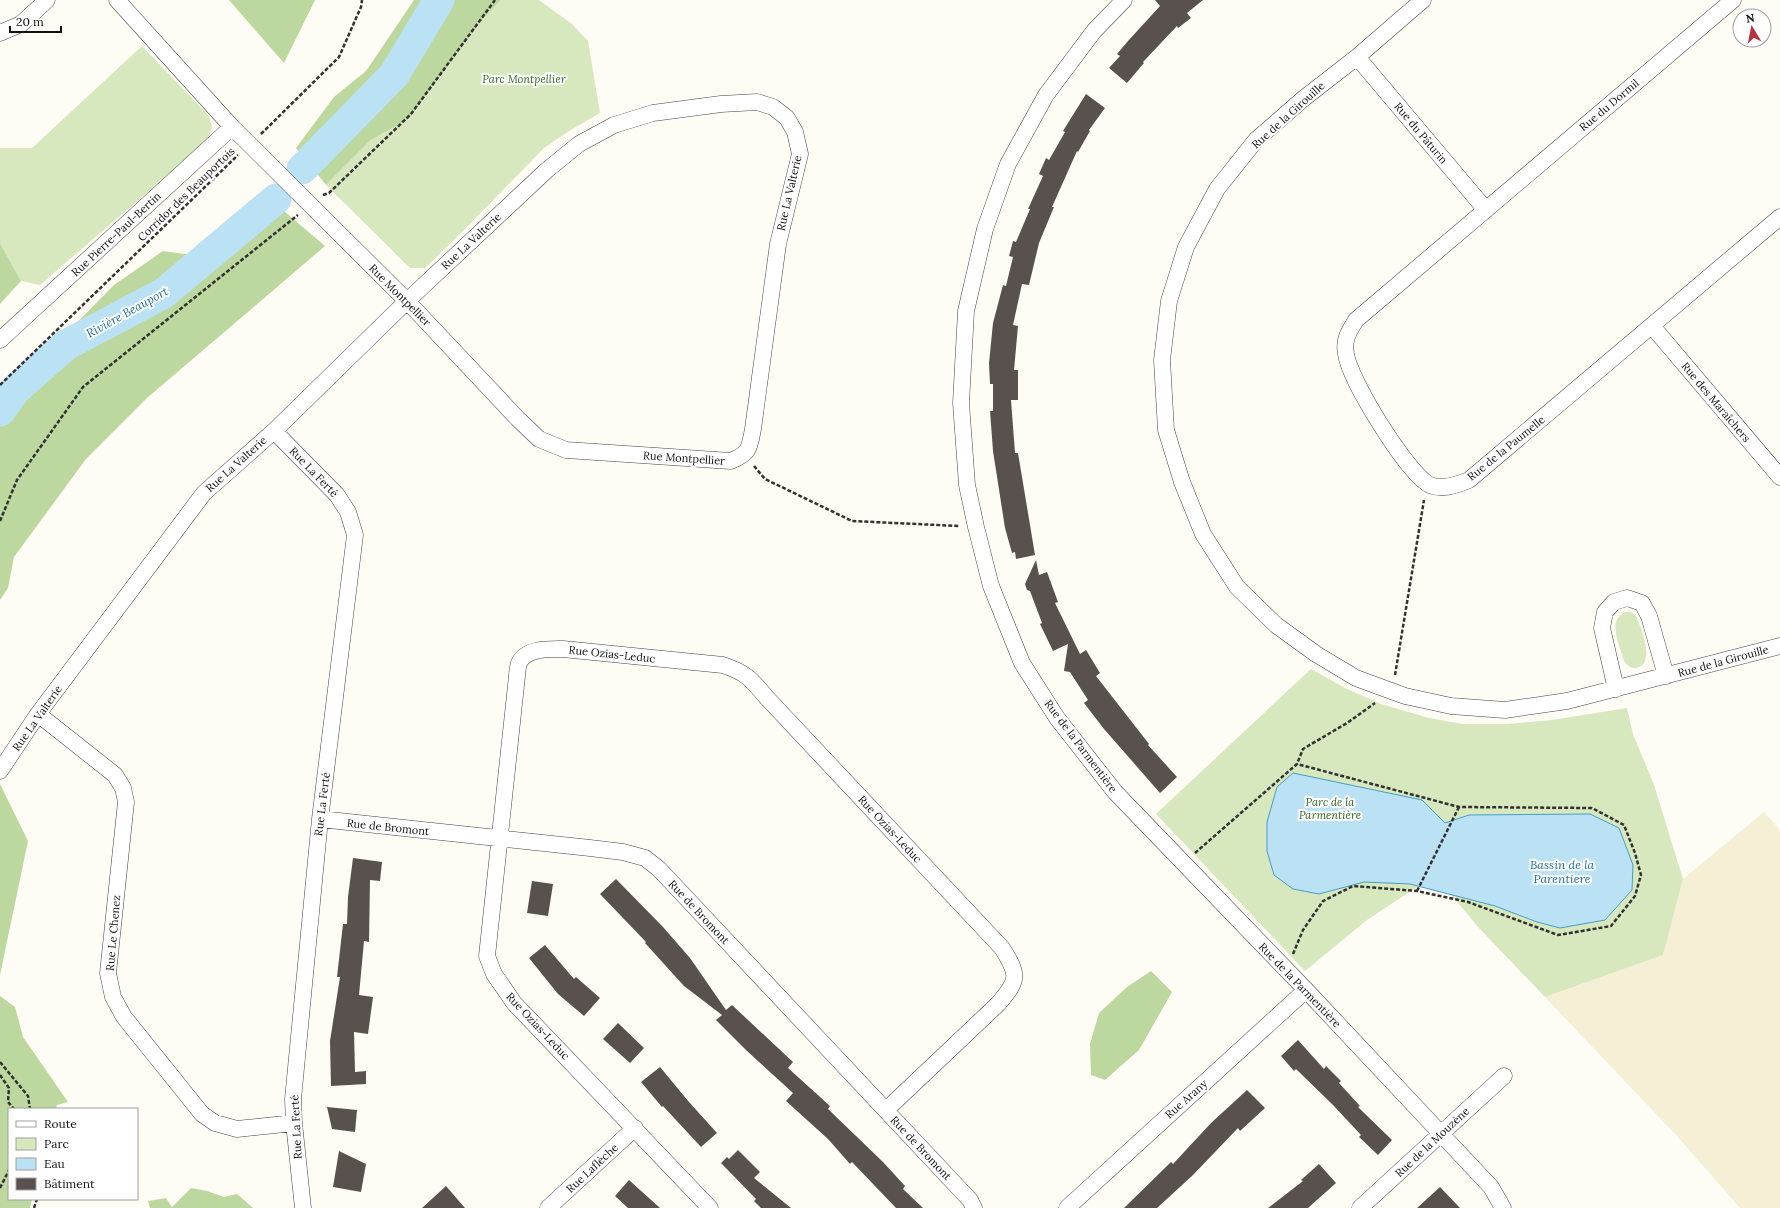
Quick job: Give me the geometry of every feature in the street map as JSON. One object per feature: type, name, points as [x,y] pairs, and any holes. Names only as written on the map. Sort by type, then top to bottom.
[{"type":"street","points":[[0,33],[21,24],[48,0]]},
{"type":"street","name":"Rue Montpellier","points":[[117,0],[232,127],[407,301],[518,419],[539,439],[566,450],[731,461],[744,456]]},
{"type":"street","name":"Rue de la Parmentière","points":[[1124,0],[1094,31],[1046,95],[1008,164],[985,229],[966,311],[961,403],[967,485],[991,586],[1026,669],[1057,718],[1115,792],[1287,970],[1491,1187],[1503,1208]]},
{"type":"street","name":"Rue de la Girouille","points":[[1423,0],[1357,57],[1303,99],[1256,140],[1217,189],[1186,247],[1169,301],[1163,368],[1166,430],[1182,482],[1203,534],[1237,587],[1276,625],[1316,654],[1356,678],[1405,696],[1451,706],[1505,710],[1568,701],[1780,646]]},
{"type":"street","name":"Rue du Dormil","points":[[1486,210],[1733,0]]},
{"type":"street","name":"Rue du Pâturin","points":[[1357,57],[1486,210]]},
{"type":"street","name":"Rue La Valterie","points":[[0,771],[38,714],[204,493],[274,431],[407,301],[547,170],[579,144],[614,125],[653,113],[721,104],[757,102],[773,107],[787,118],[795,132],[800,154],[778,244],[753,429],[750,445],[744,456]]},
{"type":"street","name":"Rue Pierre-Paul-Bertin","points":[[0,340],[232,127]]},
{"type":"street","points":[[1429,484],[1416,472],[1383,430],[1357,384],[1346,354],[1346,336],[1356,320],[1486,210]]},
{"type":"street","name":"Rue de la Paumelle","points":[[1429,484],[1450,488],[1469,480],[1780,217]]},
{"type":"street","name":"Rue des Maraîchers","points":[[1652,326],[1779,474]]},
{"type":"street","name":"Rue La Ferté","points":[[274,431],[337,495],[348,512],[355,535],[320,820],[292,1099],[303,1208]]},
{"type":"street","name":"Rue de la Girouille","points":[[1616,688],[1602,628],[1604,612],[1614,602],[1627,598],[1642,603],[1649,616],[1666,676]]},
{"type":"street","name":"Rue Ozias-Leduc","points":[[710,1208],[514,1003],[494,974],[487,956],[516,676],[520,662],[532,652],[544,648],[563,649],[724,665],[739,670],[753,682],[1002,948],[1011,962],[1015,975],[1011,989],[998,1004],[886,1110]]},
{"type":"street","name":"Rue Le Chenez","points":[[38,714],[115,775],[123,788],[126,802],[108,973],[113,998],[124,1017],[202,1114],[216,1123],[237,1129],[294,1124]]},
{"type":"street","name":"Rue de Bromont","points":[[320,820],[499,838],[610,851],[645,858],[659,869],[886,1110],[970,1200],[974,1208]]},
{"type":"street","name":"Rue Arany","points":[[1066,1208],[1306,990]]},
{"type":"street","name":"Rue de la Mouzène","points":[[1360,1208],[1504,1076]]},
{"type":"street","name":"Rue Laflèche","points":[[548,1208],[635,1128]]},
{"type":"path","name":"Corridor des Beauportois","points":[[0,386],[339,57],[362,0]]},
{"type":"path","points":[[0,521],[17,480],[83,387],[294,219],[308,203],[329,193],[411,114],[495,0]]},
{"type":"path","points":[[744,456],[765,479],[852,521],[976,527]]},
{"type":"path","points":[[1183,863],[1297,764],[1303,749],[1347,723],[1392,691],[1423,504],[1429,484]]},
{"type":"path","points":[[1287,970],[1303,930],[1323,901],[1353,886],[1417,891],[1468,902],[1558,934],[1611,926],[1635,896],[1641,875],[1635,853],[1624,824],[1592,808],[1460,807],[1297,764]]},
{"type":"path","points":[[1417,891],[1460,807]]},
{"type":"path","points":[[0,1062],[28,1096],[30,1108]]},
{"type":"path","points":[[0,1075],[9,1088],[8,1102],[13,1108]]},
{"type":"path","points":[[0,1188],[8,1172]]},
{"type":"shaded area","points":[[1764,812],[1780,830],[1780,1208],[1740,1208],[1678,1137],[1545,997],[1663,955],[1683,879]]},
{"type":"green space","points":[[229,0],[315,0],[284,63]]},
{"type":"green space","points":[[414,0],[501,0],[482,20],[409,119],[371,140],[326,185],[296,148],[334,97],[366,71]]},
{"type":"green space","name":"Parc Montpellier","points":[[501,0],[539,0],[572,24],[588,41],[600,113],[544,148],[425,268],[410,268],[326,185],[371,140],[410,119],[482,20]]},
{"type":"green space","points":[[142,46],[209,116],[212,127],[208,140],[40,285],[21,281],[0,243],[0,148],[32,148]]},
{"type":"green space","points":[[278,206],[325,246],[147,398],[86,459],[14,557],[8,588],[0,600],[0,400],[114,285],[163,251],[207,257]]},
{"type":"green space","points":[[0,243],[21,281],[0,304]]},
{"type":"green space","points":[[1626,612],[1631,612],[1636,616],[1646,644],[1646,659],[1643,665],[1637,668],[1630,667],[1624,661],[1616,634],[1617,620]]},
{"type":"green space","name":"Parc de la Parmentière","points":[[1311,669],[1345,688],[1381,704],[1429,718],[1463,724],[1508,724],[1552,720],[1627,708],[1633,734],[1654,785],[1683,879],[1663,955],[1545,997],[1479,928],[1435,875],[1367,920],[1305,971],[1156,814]]},
{"type":"green space","points":[[0,784],[28,841],[0,975]]},
{"type":"green space","points":[[1151,971],[1172,992],[1139,1050],[1105,1080],[1091,1075],[1090,1044],[1099,1013],[1127,987]]},
{"type":"green space","points":[[0,996],[15,1007],[23,1037],[68,1102],[57,1105],[56,1108],[8,1108],[8,1200],[32,1200],[30,1208],[0,1208]]},
{"type":"green space","points":[[191,1188],[207,1191],[224,1197],[237,1194],[253,1208],[150,1208],[148,1201],[166,1198],[172,1207]]},
{"type":"water","name":"Bassin de la Parentiere","points":[[1293,773],[1422,800],[1445,823],[1469,815],[1590,814],[1619,828],[1633,865],[1632,890],[1605,920],[1560,928],[1537,922],[1495,906],[1410,884],[1364,882],[1319,894],[1293,889],[1274,875],[1267,851],[1267,822],[1277,787]]},
{"type":"building","points":[[1155,0],[1203,0],[1187,13],[1191,18],[1178,28],[1177,26],[1143,62],[1144,63],[1127,83],[1109,68],[1120,56],[1117,54],[1160,6]]},
{"type":"building","points":[[1086,94],[1105,108],[1089,130],[1090,131],[1078,152],[1077,151],[1052,207],[1054,207],[1039,243],[1029,285],[1022,284],[1013,325],[1018,326],[1014,370],[1018,370],[1018,400],[1011,400],[1015,453],[1018,453],[1035,555],[1016,559],[1015,552],[1012,553],[1005,528],[993,451],[990,411],[993,411],[993,384],[990,384],[989,363],[993,323],[1003,285],[1006,286],[1013,257],[1009,256],[1013,241],[1016,242],[1030,209],[1028,209],[1043,176],[1039,174],[1046,158],[1049,160],[1065,132],[1063,131]]},
{"type":"building","points":[[1036,560],[1039,575],[1047,572],[1058,602],[1055,603],[1080,654],[1086,650],[1100,673],[1096,676],[1149,744],[1148,745],[1177,777],[1160,793],[1104,729],[1084,703],[1088,700],[1070,672],[1064,671],[1068,644],[1053,651],[1040,624],[1042,623],[1030,591],[1027,590],[1025,584]]},
{"type":"building","points":[[353,858],[382,862],[380,881],[370,880],[369,942],[364,941],[359,995],[373,997],[368,1034],[354,1032],[355,1072],[366,1071],[366,1084],[331,1086],[330,1041],[340,977],[337,977],[343,924],[347,924],[348,897]]},
{"type":"building","points":[[616,879],[663,927],[690,958],[726,1010],[732,1005],[793,1062],[788,1068],[830,1106],[828,1109],[883,1162],[905,1186],[903,1189],[923,1208],[896,1208],[852,1162],[850,1164],[828,1139],[786,1101],[793,1093],[716,1020],[722,1015],[684,986],[645,943],[646,942],[600,894]]},
{"type":"building","points":[[532,881],[553,884],[548,916],[527,913]]},
{"type":"building","points":[[545,945],[574,979],[576,977],[600,998],[584,1016],[558,994],[529,958]]},
{"type":"building","points":[[618,1023],[644,1048],[630,1063],[603,1039]]},
{"type":"building","points":[[1298,1040],[1324,1069],[1326,1066],[1341,1081],[1339,1083],[1360,1106],[1358,1107],[1392,1140],[1378,1155],[1359,1137],[1361,1135],[1333,1105],[1296,1069],[1294,1071],[1281,1056]]},
{"type":"building","points":[[660,1067],[717,1133],[701,1147],[663,1106],[662,1107],[641,1082]]},
{"type":"building","points":[[1247,1090],[1265,1108],[1240,1131],[1238,1128],[1193,1175],[1157,1208],[1124,1208],[1171,1162],[1173,1164],[1211,1123]]},
{"type":"building","points":[[327,1107],[357,1110],[355,1132],[332,1129]]},
{"type":"building","points":[[738,1150],[760,1172],[754,1178],[791,1208],[761,1208],[754,1201],[756,1199],[721,1163],[727,1157],[729,1159]]},
{"type":"building","points":[[339,1151],[366,1164],[361,1192],[333,1187]]},
{"type":"building","points":[[1319,1164],[1336,1183],[1308,1208],[1268,1208],[1303,1181],[1301,1180]]},
{"type":"building","points":[[629,1180],[660,1208],[628,1208],[615,1196]]},
{"type":"building","points":[[446,1186],[465,1208],[422,1208]]},
{"type":"building","points":[[1440,1187],[1460,1208],[1417,1208]]},
{"type":"waterway","name":"Rivière Beauport","points":[[302,169],[394,75],[439,0]]},
{"type":"waterway","name":"Rivière Beauport","points":[[0,411],[16,389],[66,345],[164,293],[276,199]]}]
